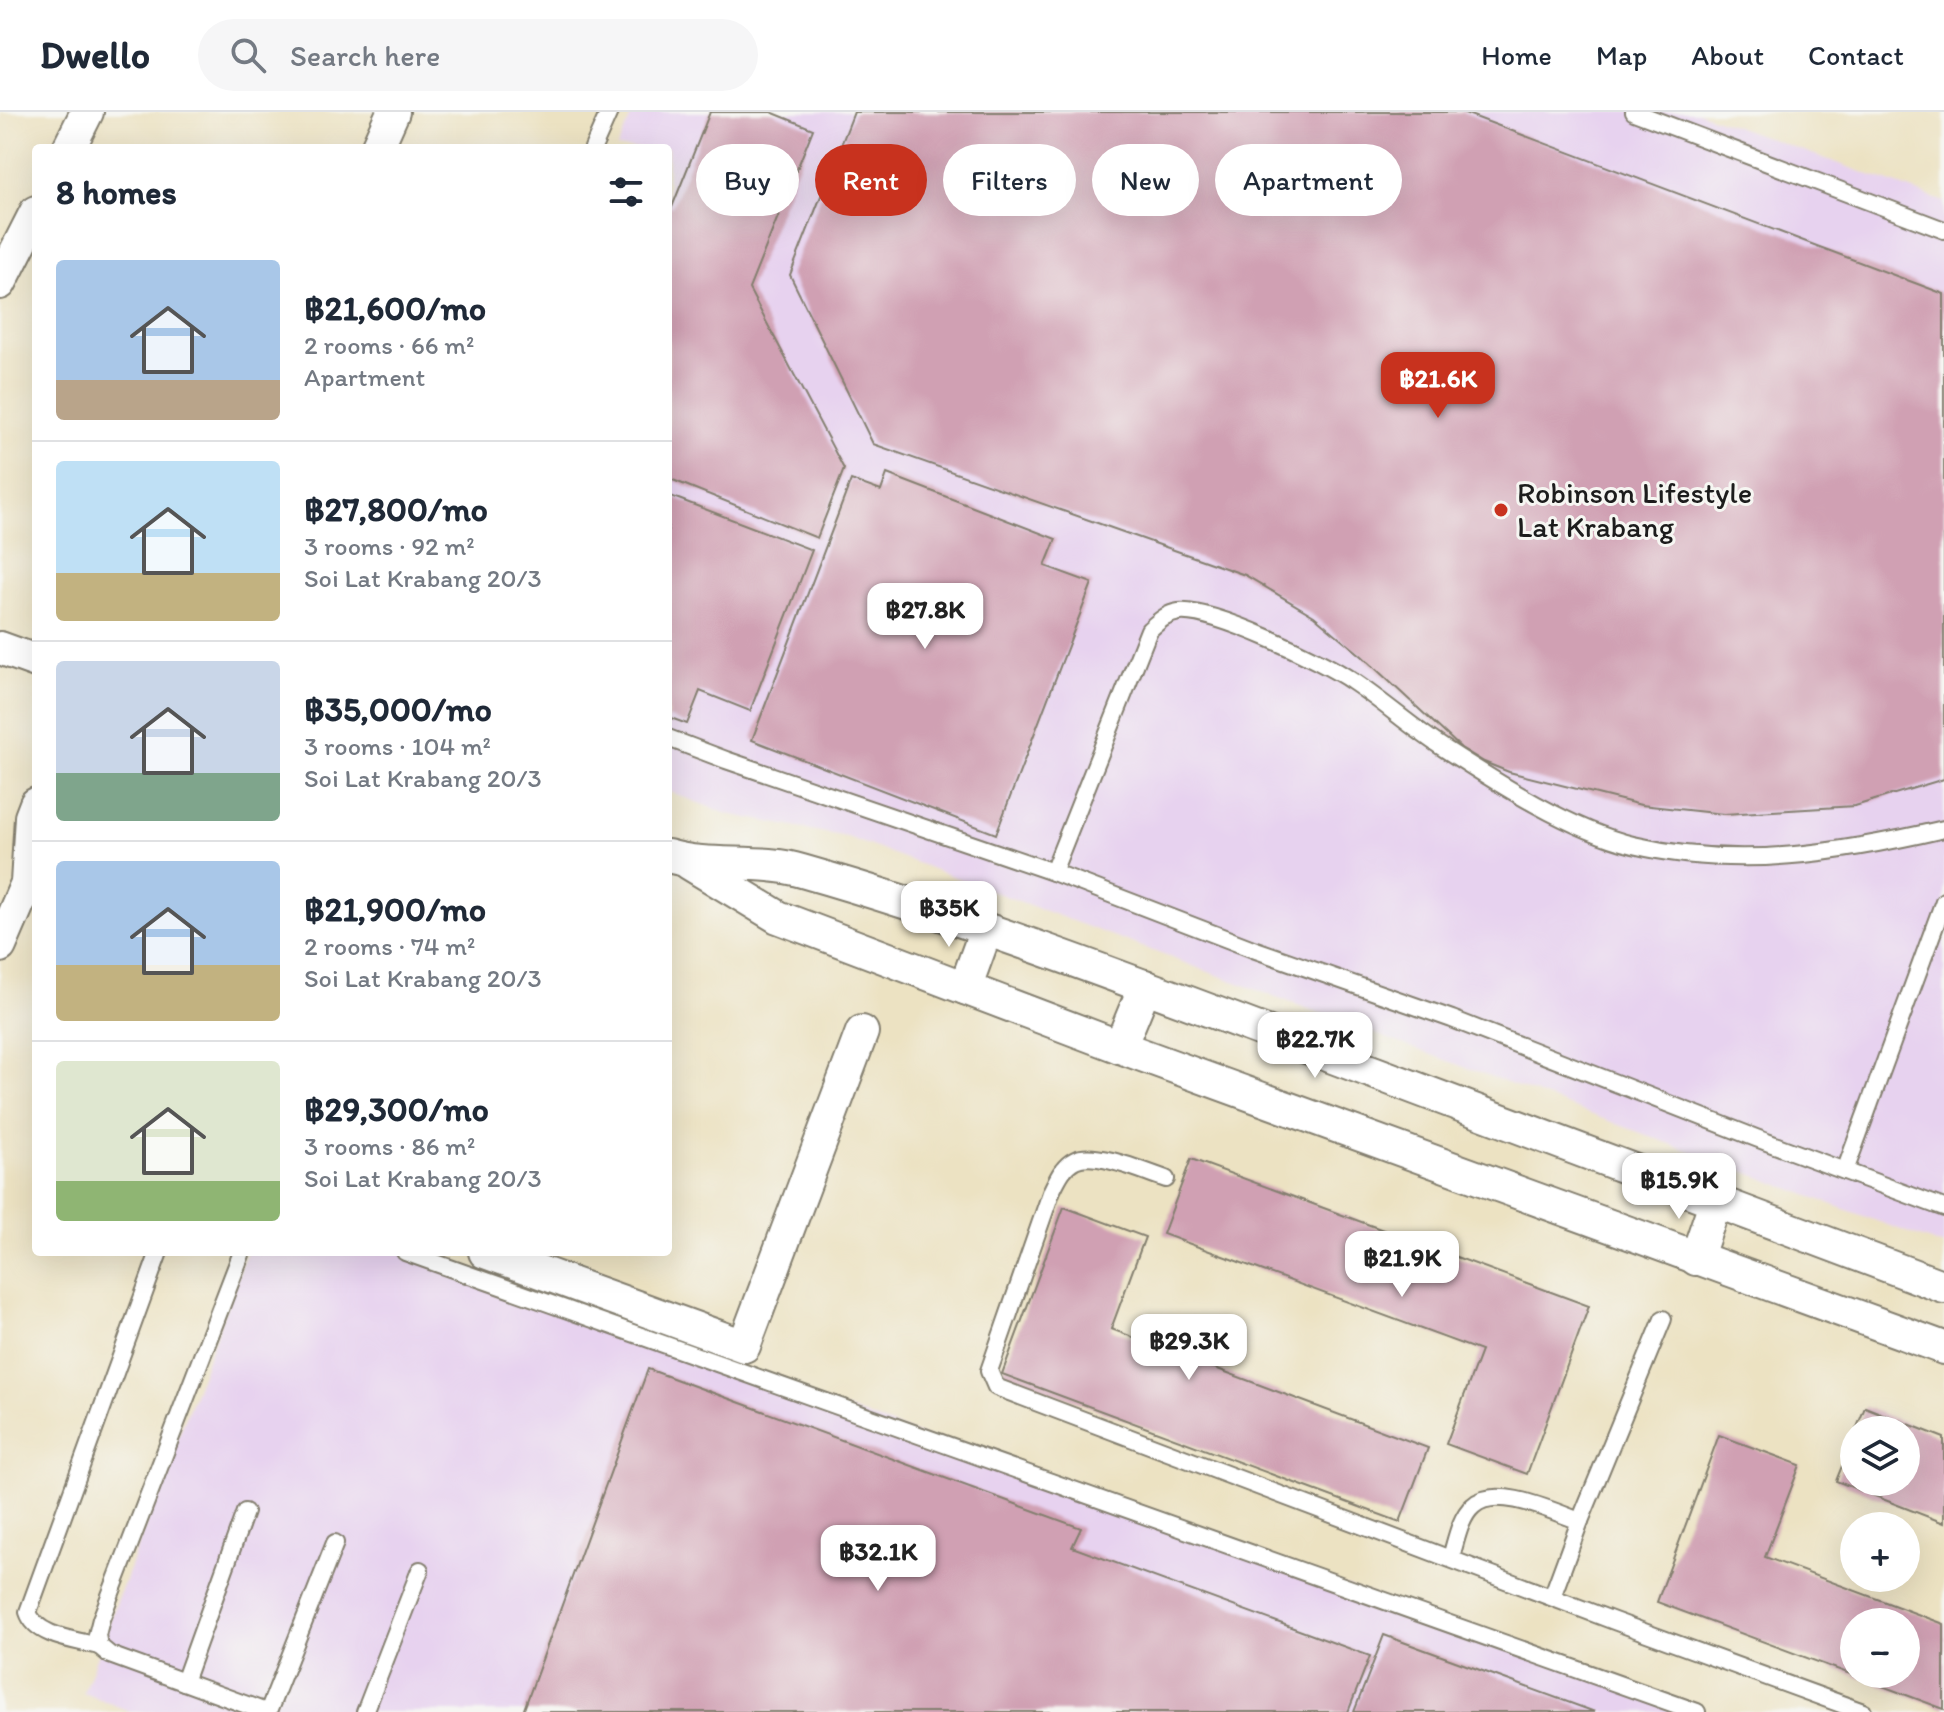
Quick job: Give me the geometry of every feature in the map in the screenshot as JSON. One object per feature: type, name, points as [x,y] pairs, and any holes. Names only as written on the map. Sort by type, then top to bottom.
[{"type":"street","points":[[71,144],[87,112]]},
{"type":"street","points":[[379,144],[393,112]]},
{"type":"street","points":[[0,283],[32,220]]},
{"type":"street","points":[[0,648],[32,660]]},
{"type":"street","points":[[0,946],[32,879],[32,814]]},
{"type":"street","points":[[677,859],[798,869],[986,930],[1145,986],[1944,1287]]},
{"type":"street","points":[[677,859],[778,917],[1120,1047],[1944,1348]]},
{"type":"street","points":[[965,988],[986,930]]},
{"type":"street","points":[[1120,1047],[1145,986]]},
{"type":"street","points":[[501,1256],[744,1346],[862,1032]]},
{"type":"street","points":[[1696,1259],[1716,1200]]},
{"type":"lane","points":[[595,144],[609,112]]},
{"type":"lane","points":[[1634,112],[1944,230]]},
{"type":"lane","points":[[1053,872],[1149,630],[1162,617],[1181,611],[1206,615],[1302,652],[1352,680],[1443,748],[1528,799],[1630,844],[1692,856],[1731,859],[1792,857],[1859,848],[1944,829]]},
{"type":"lane","points":[[672,740],[1053,872],[1253,949],[1452,1019],[1944,1208]]},
{"type":"lane","points":[[1845,1171],[1944,901]]},
{"type":"lane","points":[[1166,1179],[1090,1156],[1076,1159],[1064,1169],[1052,1190],[989,1371],[996,1387],[1863,1712]]},
{"type":"lane","points":[[158,1256],[28,1612],[31,1622],[39,1628],[99,1646],[110,1655],[267,1712],[335,1543]]},
{"type":"lane","points":[[99,1646],[97,1635],[101,1619],[240,1256]]},
{"type":"lane","points":[[416,1256],[1697,1712]]},
{"type":"lane","points":[[1552,1597],[1663,1319]]},
{"type":"lane","points":[[1451,1557],[1472,1506],[1485,1498],[1505,1497],[1580,1521]]},
{"type":"lane","points":[[184,1682],[245,1512]]},
{"type":"lane","points":[[365,1712],[420,1570]]},
{"type":"shaded area","points":[[633,112],[1697,112],[1944,202],[1944,1246],[847,837],[727,814],[672,793],[672,144],[619,144]]},
{"type":"shaded area","points":[[246,1256],[412,1256],[1704,1712],[132,1712],[83,1693]]},
{"type":"building","points":[[710,112],[771,112],[813,129],[799,164],[799,144],[697,144]]},
{"type":"building","name":"Robinson Lifestyle Lat Krabang","points":[[854,112],[1462,112],[1944,294],[1944,779],[1855,806],[1724,814],[1641,805],[1509,772],[1461,748],[1314,616],[1245,575],[873,444],[790,275],[815,211],[815,216],[927,216],[927,144],[841,144]]},
{"type":"building","points":[[696,147],[696,216],[778,216],[749,289],[844,469],[817,538],[672,480],[672,207]]},
{"type":"building","points":[[887,474],[1056,539],[1045,566],[1092,583],[996,834],[752,740],[851,480],[881,491]]},
{"type":"building","points":[[672,497],[812,550],[750,711],[700,691],[687,724],[672,718]]},
{"type":"building","points":[[1191,1159],[1589,1306],[1527,1474],[1446,1444],[1481,1351],[1163,1234]]},
{"type":"building","points":[[1064,1207],[1145,1237],[1111,1329],[1428,1448],[1400,1522],[1002,1374]]},
{"type":"building","points":[[648,1369],[1081,1528],[1072,1547],[1370,1656],[1348,1712],[523,1712]]},
{"type":"building","points":[[1865,1407],[1888,1416],[1861,1416]]},
{"type":"building","points":[[1920,1429],[1944,1438],[1944,1523],[1875,1496],[1920,1496]]},
{"type":"building","points":[[1719,1435],[1800,1465],[1765,1557],[1840,1585],[1840,1592],[1859,1592],[1901,1608],[1840,1608],[1840,1670],[1657,1602]]},
{"type":"building","points":[[1920,1615],[1944,1624],[1944,1709],[1888,1688],[1920,1688]]},
{"type":"building","points":[[1384,1635],[1595,1712],[1354,1712]]},
{"type":"place","name":"Robinson Lifestyle Lat Krabang","points":[[1501,510]]}]
